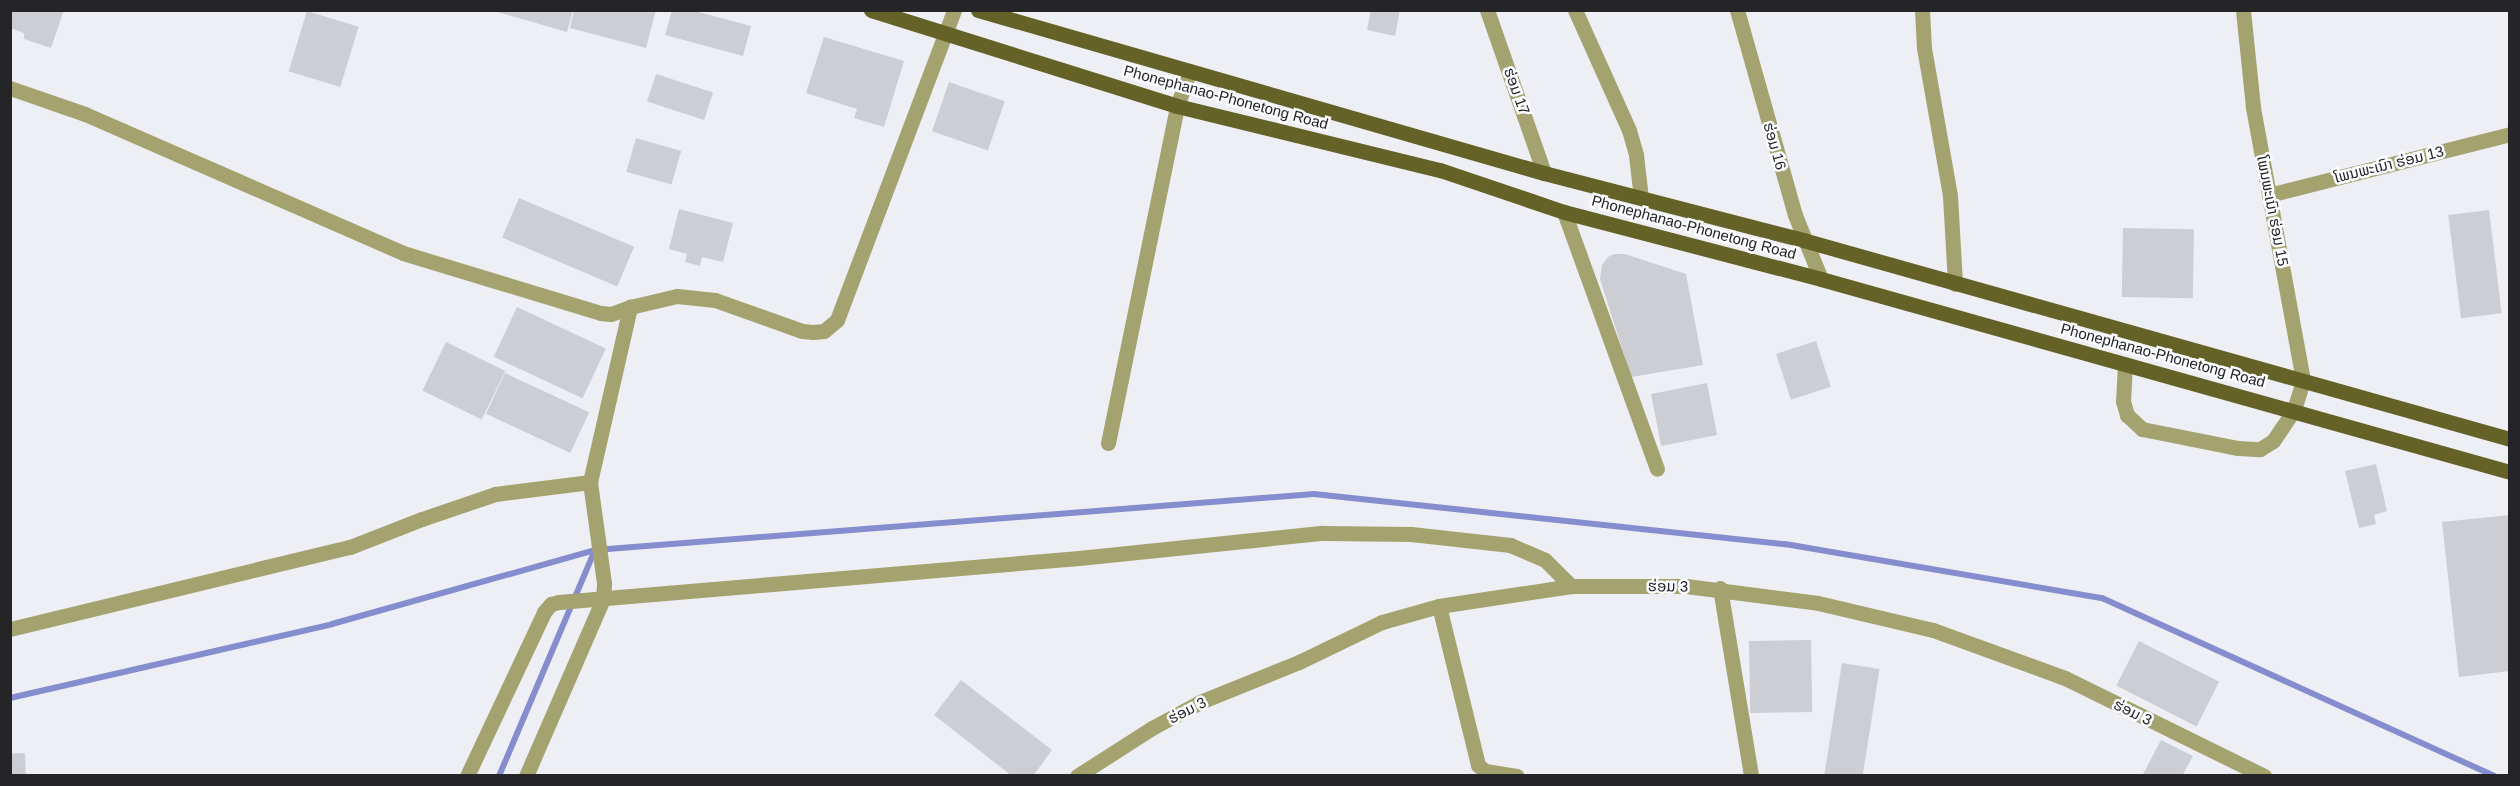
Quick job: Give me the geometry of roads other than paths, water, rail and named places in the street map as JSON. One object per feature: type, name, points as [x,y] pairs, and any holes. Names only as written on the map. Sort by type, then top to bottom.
[{"type":"main road","name":"Phonephanao-Phonetong Road","points":[[871,10],[1177,106],[1440,170],[1563,212],[1821,279],[2510,472]]},
{"type":"main road","name":"Phonephanao-Phonetong Road","points":[[978,10],[1544,173],[1803,240],[2510,439]]},
{"type":"main road","points":[[1440,170],[1448,145]]},
{"type":"street","points":[[10,88],[85,114],[404,253],[601,314],[612,314],[630,307],[677,296],[715,300],[802,332],[824,331],[832,326],[844,304],[954,10]]},
{"type":"street","name":"ຮ່ອມ 17","points":[[1487,10],[1544,173]]},
{"type":"street","points":[[1575,10],[1629,130],[1636,156],[1641,198]]},
{"type":"street","name":"ຮ່ອມ 16","points":[[1737,10],[1803,240],[1821,279]]},
{"type":"street","points":[[1922,10],[1924,48],[1950,196],[1955,284]]},
{"type":"street","name":"ໂພນພະເນົາ ຮ່ອມ 15","points":[[2125,364],[2123,401],[2127,415],[2142,429],[2238,448],[2260,449],[2273,441],[2294,410],[2303,380],[2253,107],[2243,10]]},
{"type":"street","points":[[1108,443],[1177,106],[1190,71]]},
{"type":"street","name":"ໂພນພະເນົາ ຮ່ອມ 13","points":[[2269,195],[2510,134]]},
{"type":"street","points":[[1563,212],[1657,469]]},
{"type":"street","points":[[526,776],[603,599],[604,583],[592,487],[630,307]]},
{"type":"street","points":[[10,629],[350,548],[422,519],[495,494],[592,487]]},
{"type":"street","points":[[467,776],[544,612],[551,604],[559,602],[1079,558],[1323,533],[1411,534],[1510,545],[1545,560],[1571,586]]},
{"type":"street","name":"ຮ່ອມ 3","points":[[1077,776],[1152,728],[1200,702],[1299,662],[1382,622],[1439,606],[1571,586],[1720,588],[1818,603],[1933,630],[2065,678],[2264,776]]},
{"type":"street","points":[[1720,588],[1751,776]]},
{"type":"street","points":[[1439,606],[1478,765],[1485,771],[1516,776]]},
{"type":"waterway","points":[[10,698],[332,624],[595,550],[1314,494],[1785,544],[2102,598],[2494,776]]},
{"type":"waterway","points":[[499,776],[595,550]]}]
